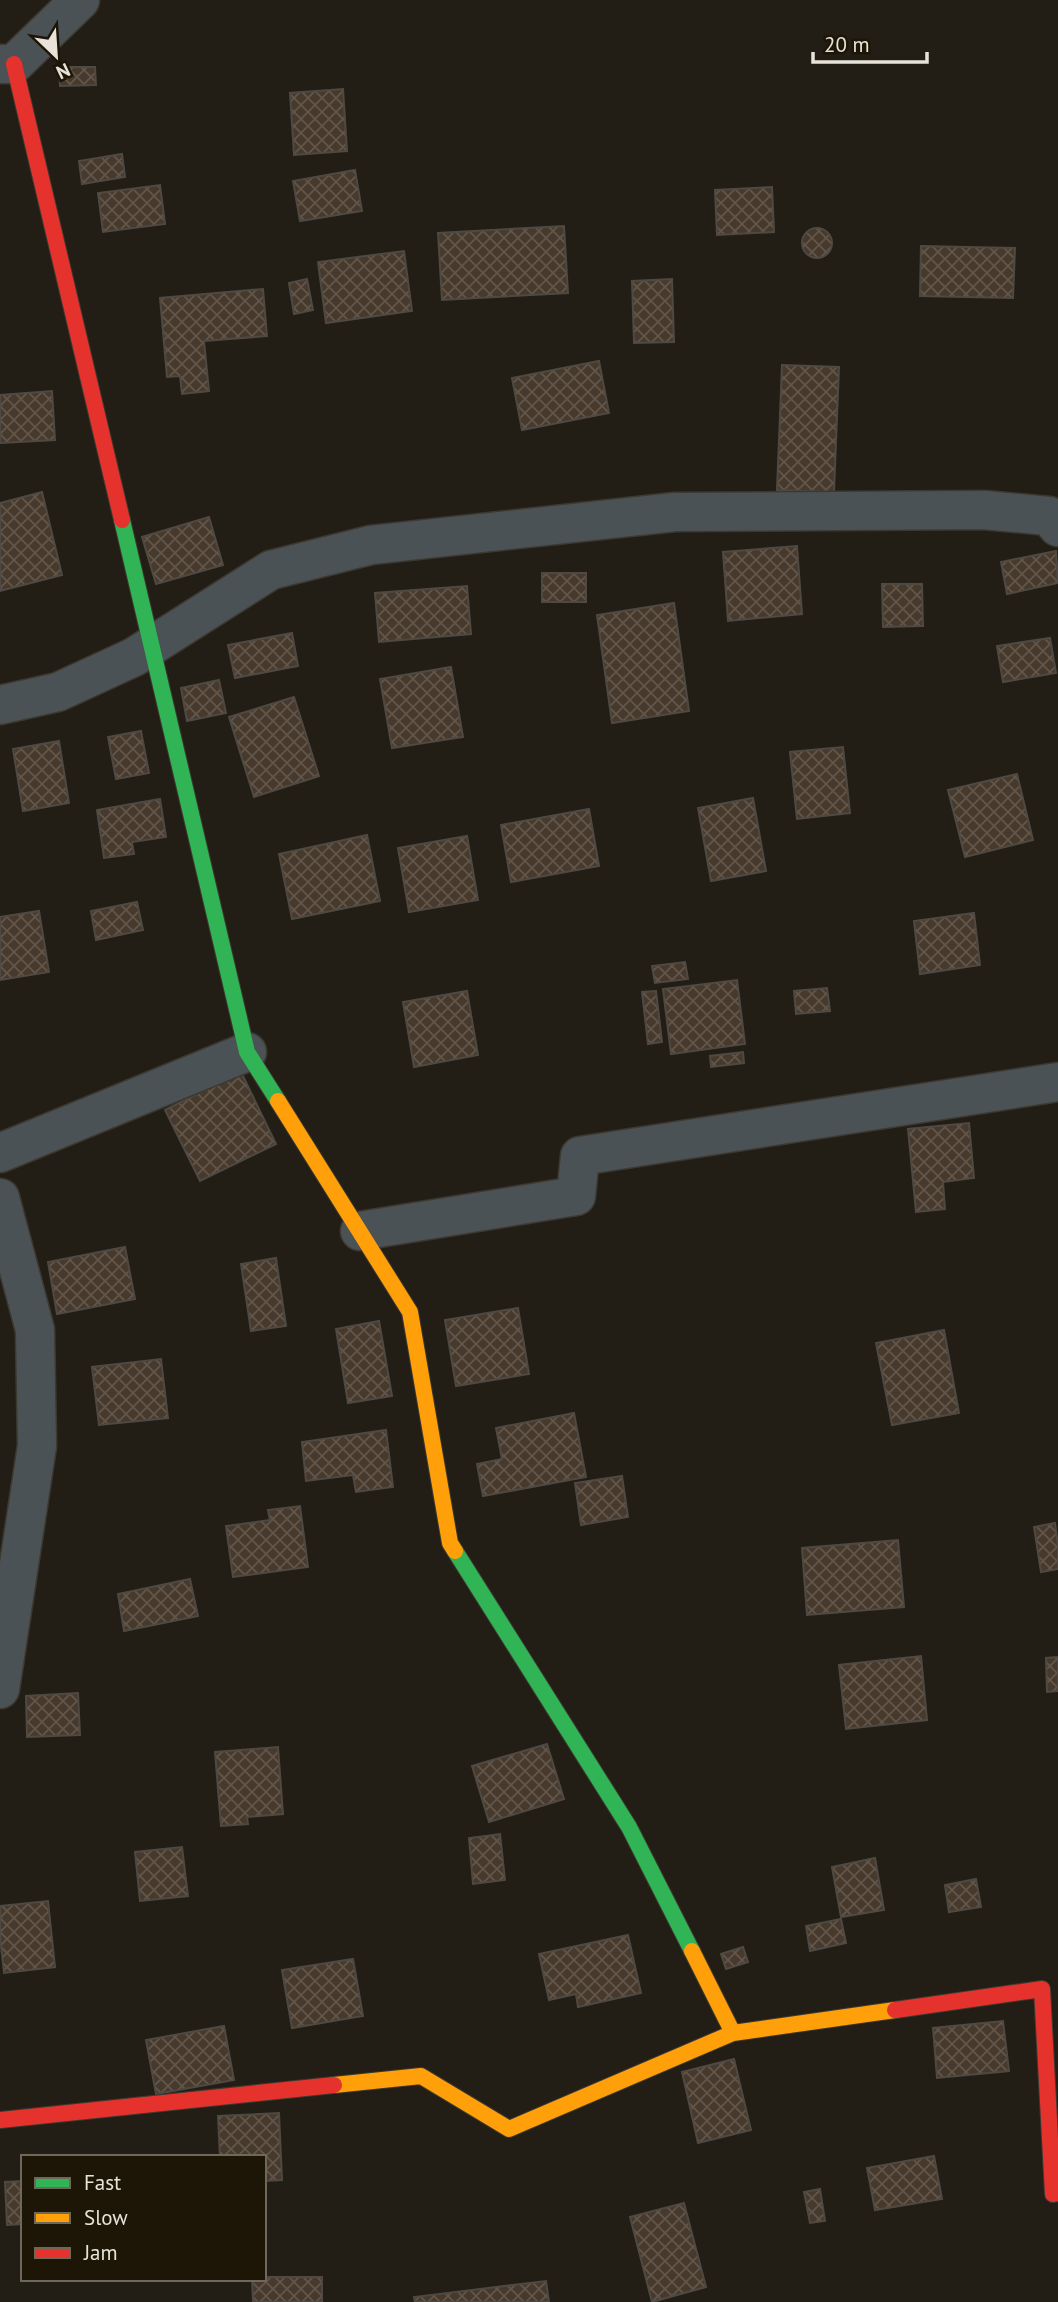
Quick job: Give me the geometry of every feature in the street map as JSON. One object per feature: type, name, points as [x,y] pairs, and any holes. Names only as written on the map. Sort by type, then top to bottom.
[{"type":"street","points":[[80,0],[7,64],[152,646],[247,1052],[410,1312],[450,1543],[629,1827],[733,2033]]},
{"type":"street","points":[[0,705],[58,692],[134,657],[271,570],[371,545],[675,512],[984,510],[1058,519]]},
{"type":"street","points":[[0,1153],[247,1052]]},
{"type":"street","points":[[360,1231],[576,1196],[580,1156],[1058,1082]]},
{"type":"street","points":[[0,1198],[35,1330],[37,1446],[0,1689]]},
{"type":"street","points":[[0,2119],[421,2076],[509,2129],[733,2033],[1042,1989],[1053,2194],[1058,2193]]},
{"type":"building","points":[[59,67],[95,67],[96,85],[60,86]]},
{"type":"building","points":[[343,89],[347,151],[294,155],[290,93]]},
{"type":"building","points":[[122,154],[125,177],[82,184],[79,161]]},
{"type":"building","points":[[355,170],[362,211],[300,221],[293,181]]},
{"type":"building","points":[[160,185],[165,224],[103,232],[98,193]]},
{"type":"building","points":[[772,187],[774,232],[717,235],[715,190]]},
{"type":"building","points":[[564,226],[568,293],[442,300],[438,233]]},
{"type":"building","points":[[817,228],[828,232],[832,243],[828,254],[817,258],[806,254],[802,243],[806,232]]},
{"type":"building","points":[[921,246],[1015,248],[1013,298],[920,296]]},
{"type":"building","points":[[404,251],[412,311],[326,323],[318,262]]},
{"type":"building","points":[[307,279],[313,310],[294,314],[289,283]]},
{"type":"building","points":[[672,279],[674,342],[634,343],[632,281]]},
{"type":"building","points":[[263,289],[267,336],[204,341],[209,391],[182,394],[180,376],[167,377],[160,298]]},
{"type":"building","points":[[599,361],[609,413],[522,430],[512,378]]},
{"type":"building","points":[[782,365],[839,367],[834,492],[777,490]]},
{"type":"building","points":[[52,391],[55,440],[0,443],[0,395]]},
{"type":"building","points":[[42,492],[62,575],[0,591],[0,503]]},
{"type":"building","points":[[209,517],[223,565],[156,584],[142,537]]},
{"type":"building","points":[[797,546],[802,614],[728,621],[723,552]]},
{"type":"building","points":[[1056,551],[1058,583],[1007,594],[1001,562]]},
{"type":"building","points":[[542,573],[586,573],[586,602],[542,602]]},
{"type":"building","points":[[882,584],[922,584],[923,626],[883,627]]},
{"type":"building","points":[[467,586],[471,634],[379,642],[375,593]]},
{"type":"building","points":[[674,603],[689,711],[612,723],[597,615]]},
{"type":"building","points":[[292,633],[298,666],[235,678],[228,645]]},
{"type":"building","points":[[1050,638],[1056,673],[1003,682],[997,646]]},
{"type":"building","points":[[451,667],[463,737],[392,748],[380,679]]},
{"type":"building","points":[[219,680],[226,713],[187,721],[181,688]]},
{"type":"building","points":[[294,697],[319,776],[254,797],[229,717]]},
{"type":"building","points":[[141,731],[149,773],[116,779],[108,737]]},
{"type":"building","points":[[59,741],[69,803],[23,811],[13,749]]},
{"type":"building","points":[[843,747],[850,813],[797,819],[790,752]]},
{"type":"building","points":[[1017,774],[1033,840],[965,857],[948,790]]},
{"type":"building","points":[[753,798],[766,871],[711,881],[698,808]]},
{"type":"building","points":[[160,799],[166,837],[132,842],[134,854],[104,858],[97,810]]},
{"type":"building","points":[[589,809],[599,866],[511,882],[501,825]]},
{"type":"building","points":[[367,835],[380,901],[292,919],[279,854]]},
{"type":"building","points":[[467,836],[478,900],[409,912],[398,848]]},
{"type":"building","points":[[137,902],[143,930],[96,940],[91,911]]},
{"type":"building","points":[[39,911],[49,972],[0,980],[0,917]]},
{"type":"building","points":[[974,913],[980,965],[920,974],[914,921]]},
{"type":"building","points":[[685,962],[688,979],[655,983],[652,966]]},
{"type":"building","points":[[737,980],[745,1044],[671,1054],[663,989]]},
{"type":"building","points":[[827,988],[830,1011],[796,1014],[794,991]]},
{"type":"building","points":[[467,991],[478,1055],[414,1067],[403,1002]]},
{"type":"building","points":[[656,991],[662,1042],[648,1044],[642,992]]},
{"type":"building","points":[[743,1052],[744,1063],[711,1067],[710,1056]]},
{"type":"building","points":[[241,1072],[276,1144],[200,1181],[165,1110]]},
{"type":"building","points":[[969,1123],[974,1178],[943,1182],[945,1209],[916,1212],[908,1129]]},
{"type":"building","points":[[125,1247],[135,1299],[57,1314],[48,1262]]},
{"type":"building","points":[[276,1258],[286,1326],[251,1331],[241,1264]]},
{"type":"building","points":[[518,1308],[529,1374],[456,1386],[445,1320]]},
{"type":"building","points":[[379,1321],[392,1396],[348,1403],[336,1329]]},
{"type":"building","points":[[944,1330],[959,1413],[892,1425],[876,1343]]},
{"type":"building","points":[[161,1359],[168,1418],[99,1425],[92,1367]]},
{"type":"building","points":[[574,1413],[586,1477],[483,1496],[477,1464],[502,1459],[496,1428]]},
{"type":"building","points":[[386,1430],[393,1487],[356,1492],[353,1475],[306,1481],[302,1442]]},
{"type":"building","points":[[622,1476],[628,1517],[581,1525],[575,1483]]},
{"type":"building","points":[[300,1506],[308,1567],[233,1577],[226,1526],[270,1520],[268,1510]]},
{"type":"building","points":[[1055,1523],[1058,1569],[1041,1572],[1034,1527]]},
{"type":"building","points":[[898,1540],[904,1607],[807,1615],[802,1548]]},
{"type":"building","points":[[190,1579],[198,1616],[124,1631],[118,1594]]},
{"type":"building","points":[[921,1656],[927,1720],[846,1729],[839,1665]]},
{"type":"building","points":[[1058,1657],[1058,1691],[1047,1692],[1046,1658]]},
{"type":"building","points":[[78,1693],[80,1735],[27,1737],[26,1696]]},
{"type":"building","points":[[547,1744],[564,1799],[489,1822],[472,1766]]},
{"type":"building","points":[[278,1747],[283,1814],[247,1817],[248,1824],[221,1826],[215,1752]]},
{"type":"building","points":[[500,1834],[505,1880],[473,1884],[469,1838]]},
{"type":"building","points":[[182,1847],[188,1896],[140,1901],[135,1852]]},
{"type":"building","points":[[875,1858],[884,1910],[841,1917],[832,1867]]},
{"type":"building","points":[[976,1879],[981,1907],[949,1912],[945,1885]]},
{"type":"building","points":[[48,1901],[55,1967],[4,1973],[0,1906]]},
{"type":"building","points":[[841,1919],[846,1943],[810,1951],[806,1926]]},
{"type":"building","points":[[628,1935],[641,1993],[578,2007],[576,1994],[549,2000],[539,1954]]},
{"type":"building","points":[[743,1947],[748,1962],[726,1969],[721,1954]]},
{"type":"building","points":[[353,1959],[363,2016],[292,2028],[282,1970]]},
{"type":"building","points":[[1003,2021],[1009,2071],[937,2078],[933,2028]]},
{"type":"building","points":[[224,2026],[234,2080],[156,2094],[146,2040]]},
{"type":"building","points":[[734,2059],[751,2130],[698,2143],[682,2072]]},
{"type":"building","points":[[279,2113],[282,2180],[266,2181],[266,2155],[220,2155],[218,2116]]},
{"type":"building","points":[[934,2156],[942,2199],[875,2210],[867,2168]]},
{"type":"building","points":[[21,2181],[21,2224],[7,2225],[5,2182]]},
{"type":"building","points":[[820,2189],[825,2221],[810,2223],[804,2192]]},
{"type":"building","points":[[684,2203],[706,2287],[652,2302],[630,2217]]},
{"type":"building","points":[[266,2277],[322,2277],[322,2302],[253,2302],[252,2281],[266,2281]]},
{"type":"building","points":[[546,2281],[549,2302],[415,2302],[414,2297]]},
{"type":"traffic: fast","points":[[122,520],[247,1052],[278,1101]]},
{"type":"traffic: fast","points":[[455,1551],[629,1827],[692,1951]]},
{"type":"traffic: slow","points":[[278,1101],[410,1312],[450,1543],[455,1551]]},
{"type":"traffic: slow","points":[[692,1951],[733,2033]]},
{"type":"traffic: slow","points":[[334,2085],[421,2076],[509,2129],[733,2033],[895,2010]]},
{"type":"traffic: jam","points":[[14,64],[122,520]]},
{"type":"traffic: jam","points":[[895,2010],[1042,1989],[1053,2194],[1058,2193]]},
{"type":"traffic: jam","points":[[0,2120],[334,2085]]}]
